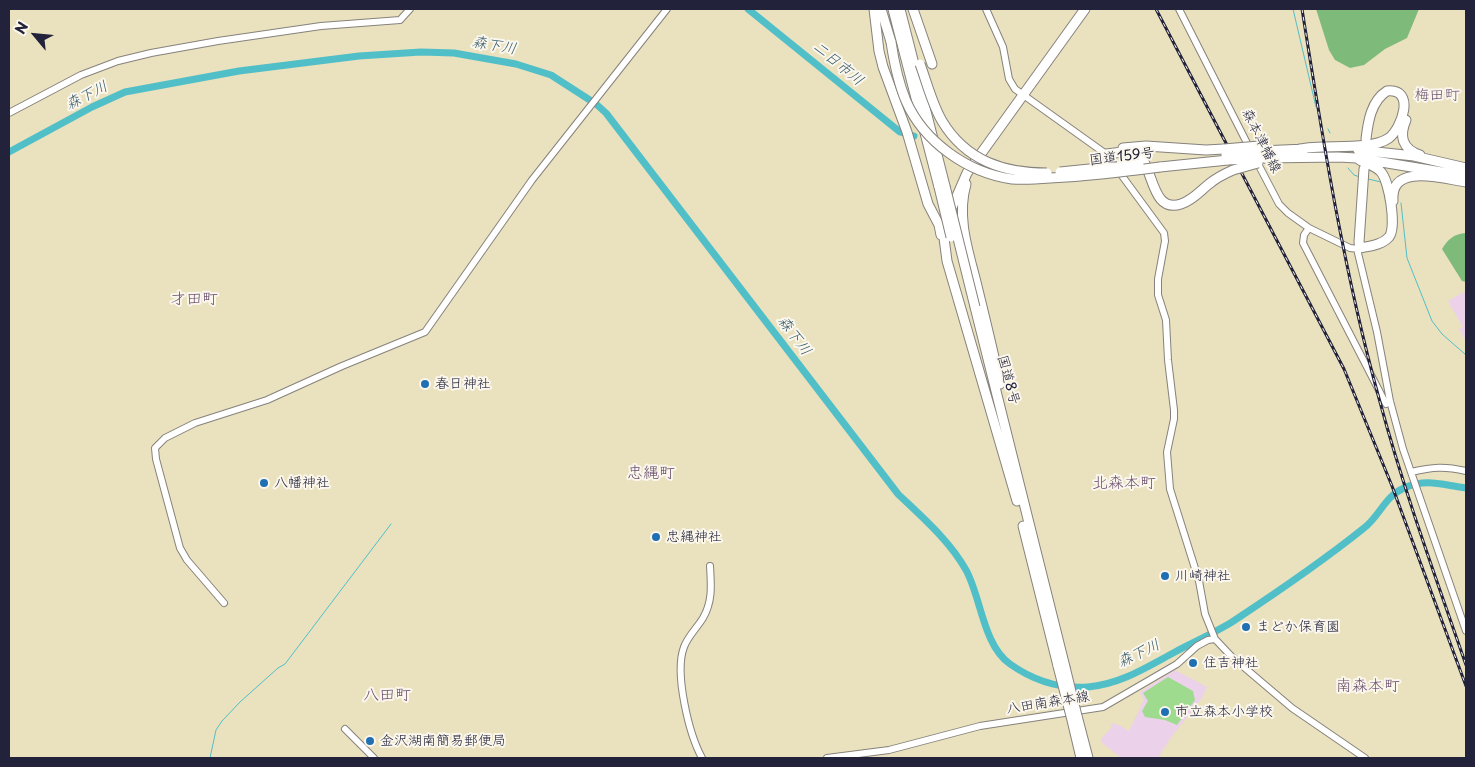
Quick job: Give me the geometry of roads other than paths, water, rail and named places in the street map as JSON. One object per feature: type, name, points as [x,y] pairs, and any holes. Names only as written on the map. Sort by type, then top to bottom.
[{"type":"highway","points":[[874,9],[883,67],[908,135],[928,204],[939,224],[942,250],[947,261],[1017,501]]},
{"type":"highway","name":"国道159号","points":[[883,9],[896,69],[912,114],[921,127],[938,144],[969,166],[999,176],[1012,179],[1027,179],[1089,175],[1226,155],[1262,154],[1272,150],[1300,149],[1349,149],[1381,152],[1414,156],[1466,167]]},
{"type":"highway","name":"国道8号","points":[[893,9],[915,68]]},
{"type":"highway","name":"国道8号","points":[[900,9],[915,68],[919,97],[1017,475],[1061,666]]},
{"type":"highway","name":"国道159号","points":[[904,9],[915,68],[950,132],[971,153],[995,166],[1027,173],[1160,164]]},
{"type":"highway","points":[[913,9],[932,64]]},
{"type":"highway","points":[[947,261],[944,238],[950,212],[967,173],[1083,12]]},
{"type":"highway","points":[[1300,149],[1313,146],[1371,144],[1387,139],[1396,130],[1404,116],[1405,104],[1399,95],[1387,91],[1377,101],[1372,110],[1365,138],[1370,110],[1377,96],[1386,88],[1397,87],[1405,92],[1410,103],[1402,131],[1404,144],[1415,153],[1466,167]]},
{"type":"highway","points":[[1106,154],[1127,147],[1206,150],[1226,155]]},
{"type":"highway","points":[[1106,154],[1130,152],[1142,158],[1157,194],[1168,204],[1179,205],[1191,199],[1210,183],[1232,170],[1249,165],[1262,154],[1357,158],[1466,176]]},
{"type":"highway","points":[[982,153],[971,174],[963,196],[963,226],[1010,426],[1017,475]]},
{"type":"highway","points":[[1357,158],[1362,163],[1377,168],[1385,178],[1392,228],[1391,234],[1383,242],[1359,250]]},
{"type":"highway","points":[[1359,250],[1363,169]]},
{"type":"highway","points":[[1359,250],[1382,248],[1391,243],[1396,237],[1397,229],[1393,198],[1394,190],[1403,179],[1409,176],[1425,175],[1466,182]]},
{"type":"highway","name":"国道8号","points":[[972,307],[1017,501],[1074,716],[1088,758]]},
{"type":"highway","name":"国道8号","points":[[1074,716],[1081,758]]},
{"type":"street","points":[[9,113],[81,75],[118,61],[218,41],[293,30],[400,20],[410,9]]},
{"type":"street","points":[[224,603],[187,560],[180,548],[156,459],[155,448],[158,443],[195,423],[267,400],[342,366],[425,332],[532,180],[668,9]]},
{"type":"street","points":[[986,9],[1003,47],[1009,79],[1015,89],[1106,154],[1164,233],[1165,241],[1158,279],[1158,295],[1166,320],[1168,360],[1174,410],[1167,452],[1168,476],[1177,516],[1201,588],[1206,614],[1215,639],[1232,657],[1292,708],[1365,758]]},
{"type":"street","name":"森本津幡線","points":[[1179,9],[1248,146],[1280,204],[1295,219],[1309,228],[1350,248],[1359,250]]},
{"type":"street","points":[[1309,228],[1304,235],[1303,243],[1386,404]]},
{"type":"street","points":[[1359,250],[1390,401],[1411,472],[1466,631]]},
{"type":"street","points":[[1411,472],[1432,467],[1447,467],[1466,472]]},
{"type":"street","points":[[702,758],[696,746],[686,712],[680,662],[687,642],[704,617],[710,603],[710,566]]},
{"type":"street","name":"八田南森本線","points":[[827,758],[889,750],[980,726],[1103,707],[1176,664],[1197,646],[1208,640],[1215,639]]},
{"type":"street","points":[[345,729],[374,758]]},
{"type":"waterway","name":"二日市川","points":[[748,9],[900,132],[914,136]]},
{"type":"waterway","points":[[1293,9],[1316,107]]},
{"type":"waterway","name":"森下川","points":[[9,152],[92,107],[125,92],[239,71],[359,56],[421,52],[454,53],[516,64],[551,75],[596,104],[606,113],[898,494],[935,529],[952,549],[966,570],[988,633],[1001,656],[1019,670],[1047,683],[1067,687],[1088,687],[1123,679],[1232,622],[1316,565],[1369,523],[1387,501],[1404,488],[1420,483],[1466,488]]},
{"type":"waterway","points":[[1328,129],[1330,133]]},
{"type":"waterway","points":[[1348,168],[1354,175],[1360,177]]},
{"type":"waterway","points":[[1368,179],[1381,182]]},
{"type":"waterway","points":[[1401,203],[1407,258],[1432,321],[1442,334],[1466,355]]},
{"type":"waterway","points":[[210,758],[216,730],[222,721],[240,702],[285,664],[391,524]]},
{"type":"railway","points":[[1156,9],[1344,369],[1392,486],[1466,686]]},
{"type":"railway","points":[[1302,9],[1335,207],[1367,353],[1399,468],[1466,665]]},
{"type":"place","name":"春日神社","points":[[425,384]]},
{"type":"place","name":"八幡神社","points":[[264,483]]},
{"type":"place","name":"忠縄神社","points":[[656,537]]},
{"type":"place","name":"川崎神社","points":[[1165,576]]},
{"type":"place","name":"まどか保育園","points":[[1246,627]]},
{"type":"place","name":"住吉神社","points":[[1193,663]]},
{"type":"place","name":"市立森本小学校","points":[[1165,712]]},
{"type":"place","name":"金沢湖南簡易郵便局","points":[[370,741]]},
{"type":"district","name":"梅田町","points":[[1437,96]]},
{"type":"district","name":"才田町","points":[[194,300]]},
{"type":"district","name":"忠縄町","points":[[651,474]]},
{"type":"district","name":"北森本町","points":[[1124,484]]},
{"type":"district","name":"南森本町","points":[[1368,687]]},
{"type":"district","name":"八田町","points":[[387,696]]}]
